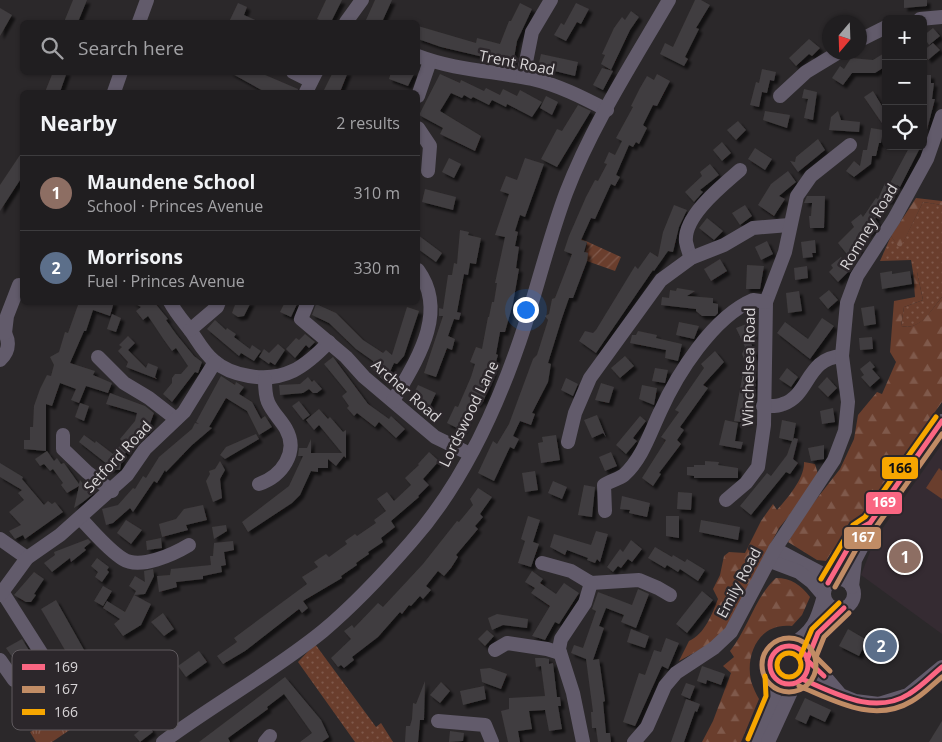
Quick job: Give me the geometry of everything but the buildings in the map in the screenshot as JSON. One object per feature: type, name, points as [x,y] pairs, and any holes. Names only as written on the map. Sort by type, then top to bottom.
[{"type":"street","points":[[140,20],[146,0]]},
{"type":"street","points":[[348,20],[362,0]]},
{"type":"street","name":"Lordswood Lane","points":[[162,742],[322,631],[412,541],[441,503],[470,454],[495,406],[531,308],[546,249],[567,190],[607,110],[669,0]]},
{"type":"street","points":[[523,77],[532,32],[545,2]]},
{"type":"street","points":[[927,18],[942,17]]},
{"type":"street","points":[[867,36],[882,29]]},
{"type":"street","points":[[419,90],[424,58]]},
{"type":"street","name":"Trent Road","points":[[424,58],[464,69],[523,77],[567,90],[607,110]]},
{"type":"street","points":[[780,96],[790,84],[826,60]]},
{"type":"street","points":[[115,90],[120,75]]},
{"type":"street","points":[[298,75],[311,82]]},
{"type":"street","name":"Romney Road","points":[[772,555],[834,460],[842,439],[848,402],[842,356],[845,313],[857,276],[894,219],[923,167],[936,138],[942,116]]},
{"type":"street","points":[[420,131],[430,146],[428,171]]},
{"type":"street","name":"Winchelsea Road","points":[[726,500],[746,483],[758,466],[762,444],[766,302],[785,252],[789,225],[797,196],[811,176],[850,146]]},
{"type":"street","points":[[691,258],[686,237],[696,214],[712,194],[740,170]]},
{"type":"street","points":[[568,442],[575,413],[590,378],[599,363],[661,280],[691,258],[724,245],[754,228],[789,225]]},
{"type":"street","points":[[393,401],[414,364],[424,341],[431,317],[428,284],[420,273]]},
{"type":"street","points":[[0,308],[20,283]]},
{"type":"street","points":[[0,360],[8,347],[3,330],[20,284]]},
{"type":"street","points":[[605,511],[604,485],[625,474],[644,449],[674,383],[689,361],[727,316],[753,300],[766,302]]},
{"type":"street","points":[[172,305],[199,346],[215,362],[238,374],[266,379],[281,376],[298,369],[314,358],[329,342]]},
{"type":"street","points":[[190,330],[218,305]]},
{"type":"street","name":"Archer Road","points":[[307,305],[301,319],[329,342],[364,377],[435,438],[470,454]]},
{"type":"street","points":[[763,406],[785,404],[828,356],[842,356]]},
{"type":"street","points":[[98,357],[124,383],[149,398],[176,419]]},
{"type":"street","name":"Setford Road","points":[[2,594],[27,558],[80,518],[127,475],[144,449],[184,412],[215,362]]},
{"type":"street","points":[[259,484],[269,481],[283,469],[288,460],[290,443],[287,430],[268,403],[266,379]]},
{"type":"street","points":[[755,742],[774,698],[772,675],[769,667],[771,656],[779,648],[790,646],[804,637],[814,625],[829,584],[859,530],[870,523],[942,421]]},
{"type":"street","points":[[63,435],[63,449],[87,472],[112,490]]},
{"type":"street","points":[[80,518],[123,559],[134,563],[156,560],[189,545]]},
{"type":"street","points":[[768,742],[798,681],[807,670],[807,660],[818,633],[852,599],[855,560],[869,533],[870,523]]},
{"type":"street","points":[[0,539],[27,558]]},
{"type":"street","points":[[772,555],[812,582],[829,584],[844,580],[852,587]]},
{"type":"street","name":"Emily Road","points":[[634,742],[647,727],[665,686],[676,673],[714,648],[731,632],[772,555]]},
{"type":"street","points":[[542,563],[571,571],[591,583],[639,580],[658,588],[670,596]]},
{"type":"street","points":[[583,742],[572,692],[560,653],[561,639],[585,603],[591,583]]},
{"type":"street","points":[[829,584],[830,606],[844,608]]},
{"type":"street","points":[[2,594],[39,650]]},
{"type":"street","points":[[495,650],[507,644],[547,649],[560,653]]},
{"type":"street","points":[[790,646],[801,650],[807,660],[814,664],[839,694]]},
{"type":"street","points":[[0,660],[12,677]]},
{"type":"street","points":[[772,675],[783,684],[798,681],[864,703],[889,702],[912,692],[942,667]]},
{"type":"street","points":[[438,721],[485,725],[492,742]]},
{"type":"shaded area","points":[[942,444],[942,634],[861,575],[875,539]]},
{"type":"green space","points":[[916,198],[942,201],[942,205],[923,202],[900,249],[891,236]]},
{"type":"green space","points":[[923,202],[942,205],[942,297],[920,322],[908,327],[901,326],[904,307],[923,300],[917,272],[913,272],[911,260],[880,261],[891,236],[900,248]]},
{"type":"green space","points":[[577,237],[621,257],[615,271],[570,255],[584,258],[587,243],[576,239]]},
{"type":"green space","points":[[913,272],[917,272],[923,300],[904,307],[901,326],[908,327],[919,322],[942,297],[942,402],[842,542],[833,550],[826,561],[817,560],[788,542],[804,515],[840,469],[854,439],[858,415],[877,392],[882,394],[896,362],[890,352],[894,301],[915,297]]},
{"type":"green space","points":[[804,462],[815,464],[818,474],[807,494],[779,528],[730,622],[716,641],[679,661],[689,641],[704,629],[713,611],[718,599],[713,589],[720,575],[724,556],[729,552],[745,553],[761,521],[773,504],[777,510],[795,488],[802,475]]},
{"type":"green space","points":[[939,468],[942,471],[942,499],[926,488]]},
{"type":"green space","points":[[776,578],[786,579],[795,583],[810,597],[802,615],[792,626],[781,626],[763,634],[753,650],[750,660],[751,681],[759,699],[741,742],[702,742],[713,721],[731,673],[723,666],[734,657],[730,651],[742,633],[762,594]]},
{"type":"green space","points":[[315,644],[376,727],[381,723],[393,742],[355,742],[298,662]]},
{"type":"green space","points":[[34,730],[70,730],[52,742],[36,742],[30,732]]},
{"type":"transit line","name":"166","points":[[821,579],[853,525],[865,517],[936,417]]},
{"type":"transit line","name":"169","points":[[828,583],[859,529],[870,523],[942,421]]},
{"type":"transit line","name":"167","points":[[835,587],[864,535],[876,527],[942,434]]},
{"type":"transit line","name":"166","points":[[800,657],[812,629],[839,603]]},
{"type":"transit line","name":"169","points":[[824,676],[807,660],[818,633],[844,608]]},
{"type":"transit line","name":"167","points":[[830,671],[816,657],[824,637],[849,613]]},
{"type":"transit line","name":"167","points":[[789,638],[799,640],[808,646],[814,655],[816,665],[814,675],[808,684],[799,690],[789,692],[779,690],[770,684],[764,675],[762,665],[764,655],[770,646],[779,640],[789,638]]},
{"type":"transit line","name":"169","points":[[789,646],[803,651],[808,665],[803,679],[789,684],[775,679],[770,665],[775,651],[789,646]]},
{"type":"transit line","name":"166","points":[[789,653],[797,657],[801,665],[797,673],[789,677],[781,673],[777,665],[781,657],[789,653]]},
{"type":"transit line","name":"169","points":[[802,679],[841,696],[868,703],[882,703],[896,700],[909,694],[942,667]]},
{"type":"transit line","name":"166","points":[[748,739],[766,696],[765,676]]},
{"type":"transit line","name":"167","points":[[799,686],[855,708],[883,710],[898,708],[912,701],[942,677]]},
{"type":"place","name":"Maundene School","points":[[905,557]]},
{"type":"place","name":"Morrisons","points":[[881,646]]}]
